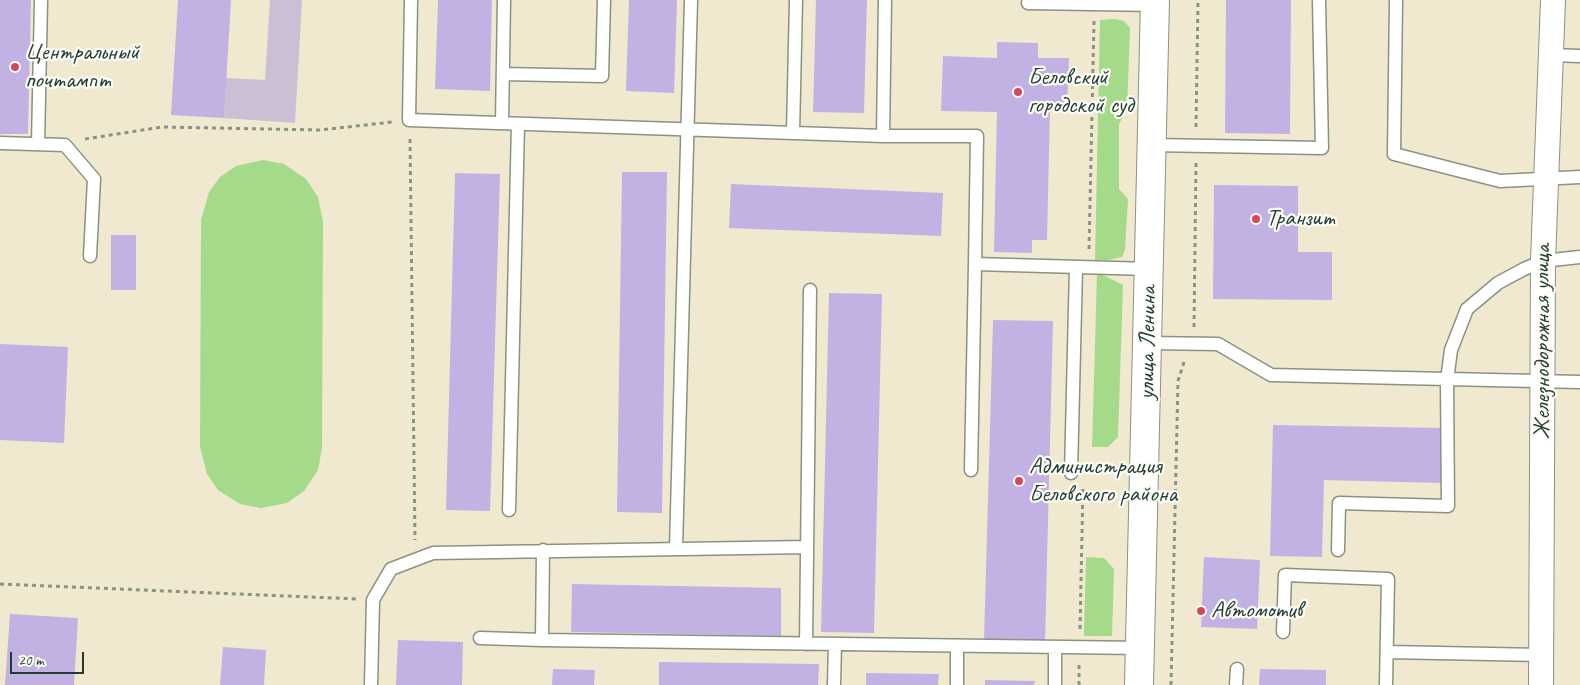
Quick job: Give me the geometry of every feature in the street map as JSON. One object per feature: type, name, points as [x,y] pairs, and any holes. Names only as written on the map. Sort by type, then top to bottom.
[{"type":"street","name":"Железнодорожная улица","points":[[1541,685],[1543,261],[1553,0]]},
{"type":"street","name":"улица Ленина","points":[[1139,685],[1155,2]]},
{"type":"lane","points":[[38,144],[41,0]]},
{"type":"lane","points":[[411,0],[409,120],[883,136],[977,136],[971,470]]},
{"type":"lane","points":[[502,123],[504,0]]},
{"type":"lane","points":[[503,74],[602,76],[604,0]]},
{"type":"lane","points":[[676,548],[692,0]]},
{"type":"lane","points":[[793,133],[796,0]]},
{"type":"lane","points":[[883,136],[886,0]]},
{"type":"lane","points":[[1152,145],[1322,148],[1319,0]]},
{"type":"lane","points":[[1396,0],[1394,154],[1500,181],[1580,177]]},
{"type":"lane","points":[[1028,3],[1155,2]]},
{"type":"lane","points":[[1551,55],[1580,56]]},
{"type":"lane","points":[[509,510],[518,124]]},
{"type":"lane","points":[[0,143],[65,145],[94,179],[90,256]]},
{"type":"lane","points":[[1338,550],[1339,503],[1448,506],[1447,380],[1450,350],[1467,308],[1498,283],[1543,261],[1580,257]]},
{"type":"lane","points":[[976,264],[1150,269]]},
{"type":"lane","points":[[1071,473],[1076,267]]},
{"type":"lane","points":[[806,644],[810,290]]},
{"type":"lane","points":[[1148,343],[1218,344],[1271,375],[1580,382]]},
{"type":"lane","points":[[371,685],[373,600],[392,569],[434,553],[807,547]]},
{"type":"lane","points":[[542,640],[543,550]]},
{"type":"lane","points":[[1283,632],[1285,575],[1388,579],[1386,685]]},
{"type":"lane","points":[[480,638],[1140,648]]},
{"type":"lane","points":[[834,685],[835,644]]},
{"type":"lane","points":[[956,685],[957,646]]},
{"type":"lane","points":[[1055,647],[1055,685]]},
{"type":"lane","points":[[1387,652],[1541,655]]},
{"type":"lane","points":[[1236,685],[1237,669]]},
{"type":"path","points":[[78,140],[162,127],[320,130],[409,120],[415,560]]},
{"type":"path","points":[[0,584],[373,600]]},
{"type":"shaded area","points":[[270,0],[302,0],[295,123],[224,118],[226,78],[265,80]]},
{"type":"green space","points":[[1115,19],[1124,21],[1130,28],[1127,109],[1119,124],[1119,189],[1128,199],[1125,250],[1122,257],[1095,260],[1100,20]]},
{"type":"green space","points":[[263,160],[284,164],[306,179],[318,197],[323,222],[322,448],[318,470],[304,491],[287,503],[261,508],[240,504],[218,490],[207,474],[200,447],[201,220],[209,192],[220,177],[236,166]]},
{"type":"green space","points":[[1097,274],[1101,274],[1123,285],[1118,437],[1108,447],[1092,447]]},
{"type":"green space","points":[[1086,557],[1104,558],[1114,569],[1112,636],[1084,636]]},
{"type":"building","name":"Центральный почтампт","points":[[0,0],[31,0],[28,134],[0,134]]},
{"type":"building","points":[[178,0],[231,0],[224,118],[171,115]]},
{"type":"building","points":[[438,0],[492,0],[490,91],[435,89]]},
{"type":"building","points":[[629,0],[677,0],[674,93],[626,91]]},
{"type":"building","points":[[816,0],[867,0],[864,113],[813,112]]},
{"type":"building","points":[[1226,0],[1291,0],[1290,134],[1225,133]]},
{"type":"building","points":[[997,42],[1038,43],[1038,58],[1069,58],[1067,109],[1050,108],[1047,240],[1032,240],[1032,253],[994,252],[997,112],[941,111],[943,56],[997,58]]},
{"type":"building","points":[[622,172],[667,172],[662,513],[617,512]]},
{"type":"building","points":[[455,173],[500,174],[490,511],[446,510]]},
{"type":"building","points":[[731,184],[943,193],[941,236],[729,228]]},
{"type":"building","name":"Транзит","points":[[1214,185],[1298,186],[1298,252],[1332,252],[1332,300],[1213,299]]},
{"type":"building","points":[[111,235],[136,235],[136,290],[111,290]]},
{"type":"building","points":[[829,293],[882,294],[874,633],[821,632]]},
{"type":"building","name":"Администрация Беловского района","points":[[993,320],[1053,321],[1045,642],[984,640]]},
{"type":"building","points":[[0,344],[68,347],[64,443],[0,440]]},
{"type":"building","points":[[1273,425],[1443,428],[1441,483],[1324,480],[1322,557],[1270,556]]},
{"type":"building","points":[[1204,557],[1260,560],[1257,629],[1201,627]]},
{"type":"building","points":[[572,584],[781,588],[781,636],[571,632]]},
{"type":"building","points":[[10,614],[78,618],[74,685],[5,685]]},
{"type":"building","points":[[398,640],[463,642],[462,685],[396,685]]},
{"type":"building","points":[[223,647],[266,650],[264,685],[220,685]]},
{"type":"building","points":[[659,662],[819,664],[818,685],[659,685]]},
{"type":"building","points":[[553,669],[595,670],[594,685],[552,685]]},
{"type":"building","points":[[1260,669],[1326,670],[1326,685],[1259,685]]},
{"type":"building","points":[[866,673],[939,674],[938,685],[866,685]]},
{"type":"building","points":[[985,680],[1035,681],[1034,685],[985,685]]},
{"type":"place","name":"Центральный почтампт","points":[[15,67]]},
{"type":"place","name":"Беловский городской суд","points":[[1018,92]]},
{"type":"place","name":"Транзит","points":[[1256,219]]},
{"type":"place","name":"Администрация Беловского района","points":[[1019,481]]},
{"type":"place","name":"Автомотив","points":[[1201,611]]}]
